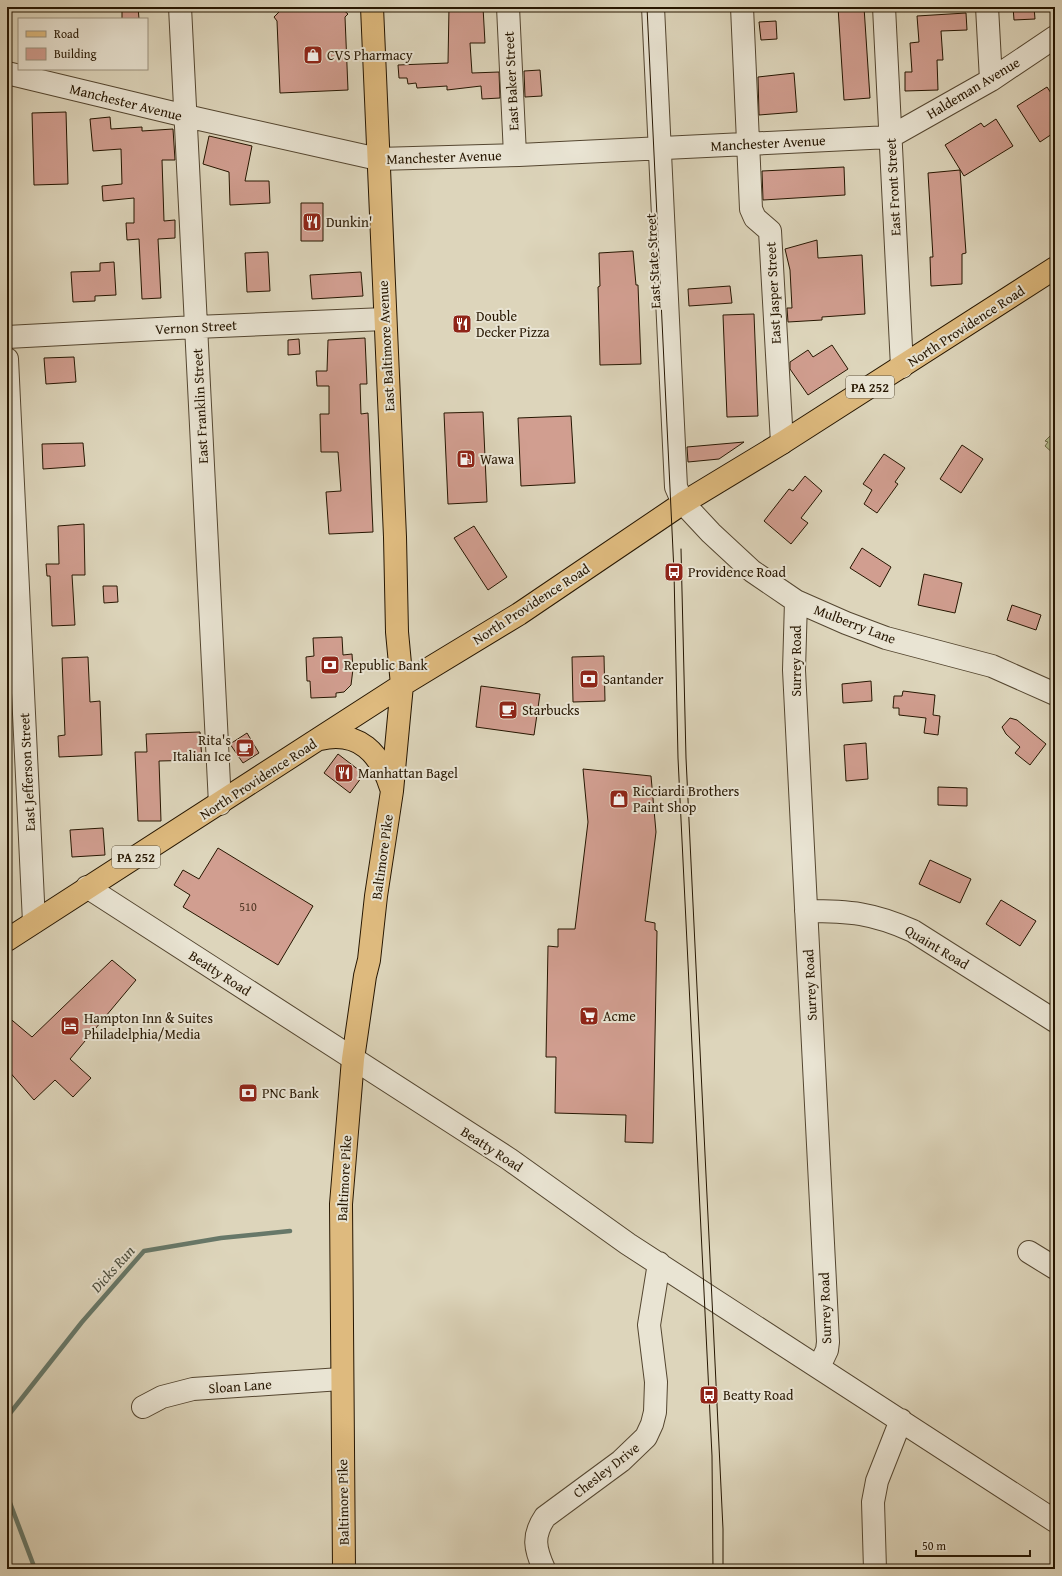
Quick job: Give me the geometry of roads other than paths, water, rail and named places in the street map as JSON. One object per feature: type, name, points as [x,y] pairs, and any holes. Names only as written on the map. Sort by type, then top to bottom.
[{"type":"main road","name":"East Baltimore Avenue","points":[[372,7],[395,537],[397,632],[402,685],[392,791]]},
{"type":"main road","name":"North Providence Road","points":[[7,940],[86,887],[220,804],[402,685],[519,614],[674,509],[782,443],[1055,268]]},
{"type":"main road","points":[[319,739],[334,736],[362,744],[378,758],[386,770],[392,791]]},
{"type":"main road","name":"Baltimore Pike","points":[[344,1569],[341,1379],[341,1204],[353,1059],[365,976],[370,960],[377,889],[392,791]]},
{"type":"street","name":"East Franklin Street","points":[[180,7],[220,804]]},
{"type":"street","name":"East Baker Street","points":[[508,7],[515,155]]},
{"type":"street","name":"East State Street","points":[[641,7],[654,150],[676,487],[674,509]]},
{"type":"street","name":"East State Street","points":[[653,7],[654,150]]},
{"type":"street","name":"East Jasper Street","points":[[742,7],[751,209],[755,218],[770,231],[782,443]]},
{"type":"street","name":"East Front Street","points":[[884,7],[902,367]]},
{"type":"street","points":[[987,7],[991,80]]},
{"type":"street","name":"Haldeman Avenue","points":[[890,137],[991,80],[1055,37]]},
{"type":"street","name":"Manchester Avenue","points":[[7,73],[186,116],[378,159],[654,150],[890,137]]},
{"type":"street","name":"Vernon Street","points":[[7,338],[196,327],[385,319]]},
{"type":"street","name":"East Jefferson Street","points":[[7,359],[34,922]]},
{"type":"street","name":"Mulberry Lane","points":[[674,509],[710,533],[752,571],[796,601],[846,623],[886,638],[992,666],[1055,694]]},
{"type":"street","name":"Surrey Road","points":[[796,601],[794,670],[828,1342],[827,1350],[819,1366]]},
{"type":"street","name":"Beatty Road","points":[[86,887],[509,1159],[628,1244],[819,1366],[1055,1521]]},
{"type":"street","name":"Quaint Road","points":[[806,911],[844,911],[888,920],[913,931],[1055,1021]]},
{"type":"street","points":[[1029,1252],[1055,1268]]},
{"type":"street","name":"Chesley Drive","points":[[544,1569],[538,1554],[536,1539],[538,1527],[545,1517],[621,1461],[646,1437],[652,1424],[656,1398],[656,1382],[649,1325],[658,1263]]},
{"type":"street","name":"Sloan Lane","points":[[143,1407],[162,1397],[193,1389],[341,1379]]},
{"type":"street","points":[[875,1569],[873,1502],[877,1481],[901,1420]]},
{"type":"waterway","name":"Dicks Run","points":[[7,1417],[82,1322],[144,1251],[221,1238],[290,1231]]},
{"type":"waterway","name":"Dicks Run","points":[[7,1495],[35,1569]]},
{"type":"tram line","points":[[647,7],[674,572],[678,758],[712,1456],[713,1569]]},
{"type":"tram line","points":[[681,549],[686,758],[723,1529],[723,1569]]},
{"type":"place","name":"CVS Pharmacy","points":[[313,55]]},
{"type":"place","name":"Dunkin'","points":[[312,222]]},
{"type":"place","name":"Double Decker Pizza","points":[[462,324]]},
{"type":"place","name":"Wawa","points":[[466,459]]},
{"type":"place","name":"Providence Road","points":[[674,572]]},
{"type":"place","name":"Republic Bank","points":[[330,665]]},
{"type":"place","name":"Santander","points":[[589,679]]},
{"type":"place","name":"Starbucks","points":[[508,710]]},
{"type":"place","name":"Rita's Italian Ice","points":[[245,748]]},
{"type":"place","name":"Manhattan Bagel","points":[[344,773]]},
{"type":"place","name":"Ricciardi Brothers Paint Shop","points":[[619,799]]},
{"type":"place","name":"Acme","points":[[589,1016]]},
{"type":"place","name":"Hampton Inn & Suites Philadelphia/Media","points":[[70,1026]]},
{"type":"place","name":"PNC Bank","points":[[248,1093]]},
{"type":"place","name":"Beatty Road","points":[[709,1395]]}]
